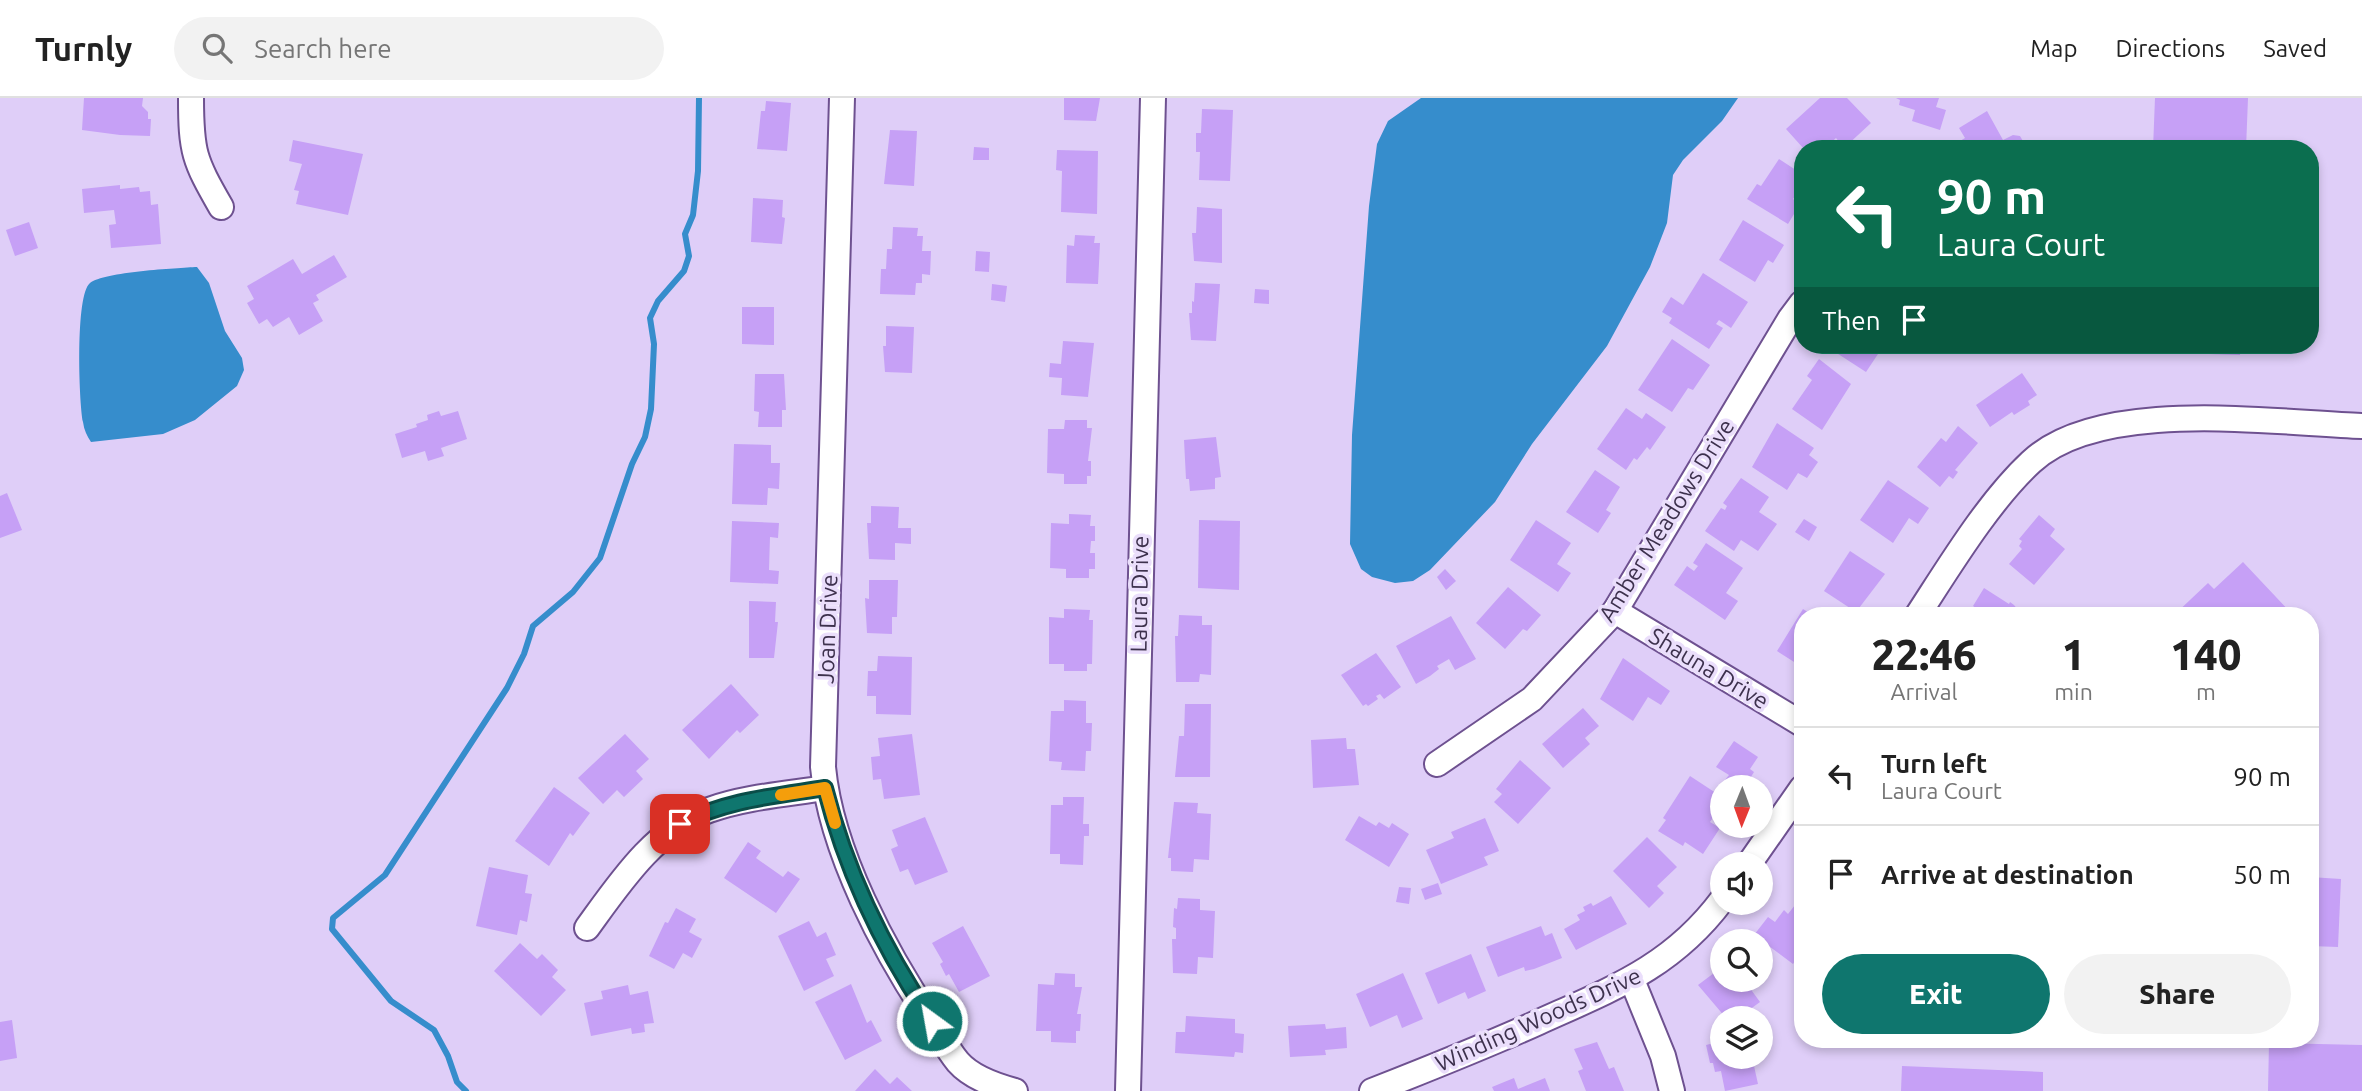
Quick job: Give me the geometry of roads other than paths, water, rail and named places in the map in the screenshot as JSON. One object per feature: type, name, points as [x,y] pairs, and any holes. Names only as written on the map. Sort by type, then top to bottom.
[{"type":"street","points":[[191,98],[191,141],[198,166],[221,207]]},
{"type":"street","name":"Joan Drive","points":[[842,98],[823,767],[825,788],[868,911],[918,1001],[959,1063],[984,1080],[1015,1091]]},
{"type":"street","name":"Laura Drive","points":[[1128,1091],[1153,98]]},
{"type":"street","name":"Amber Meadows Drive","points":[[1437,764],[1532,699],[1615,611],[1794,314]]},
{"type":"street","points":[[1923,607],[2002,493],[2032,461],[2054,446],[2079,435],[2110,426],[2171,419],[2362,426]]},
{"type":"street","name":"Shauna Drive","points":[[1615,611],[1794,719]]},
{"type":"street","points":[[587,928],[624,877],[680,824],[706,810],[727,804],[825,788]]},
{"type":"street","points":[[1757,852],[1794,799]]},
{"type":"street","name":"Winding Woods Drive","points":[[1372,1091],[1478,1049],[1632,981],[1674,951],[1710,913]]},
{"type":"street","points":[[1632,981],[1663,1056],[1672,1091]]},
{"type":"water","points":[[1421,98],[1738,98],[1722,121],[1683,160],[1673,175],[1667,223],[1650,267],[1607,346],[1532,444],[1495,502],[1430,570],[1413,581],[1395,583],[1372,577],[1361,569],[1350,544],[1352,435],[1369,206],[1377,144],[1388,121]]},
{"type":"water","points":[[197,267],[209,283],[225,331],[242,358],[244,370],[237,386],[195,420],[163,434],[91,442],[83,425],[80,372],[82,307],[90,283],[125,273]]},
{"type":"waterway","points":[[466,1091],[457,1082],[448,1056],[434,1030],[391,1001],[332,929],[333,918],[385,875],[507,688],[524,654],[533,626],[573,592],[600,558],[632,464],[645,437],[651,409],[654,344],[650,318],[658,301],[684,271],[689,256],[685,234],[693,215],[698,171],[699,98]]}]
